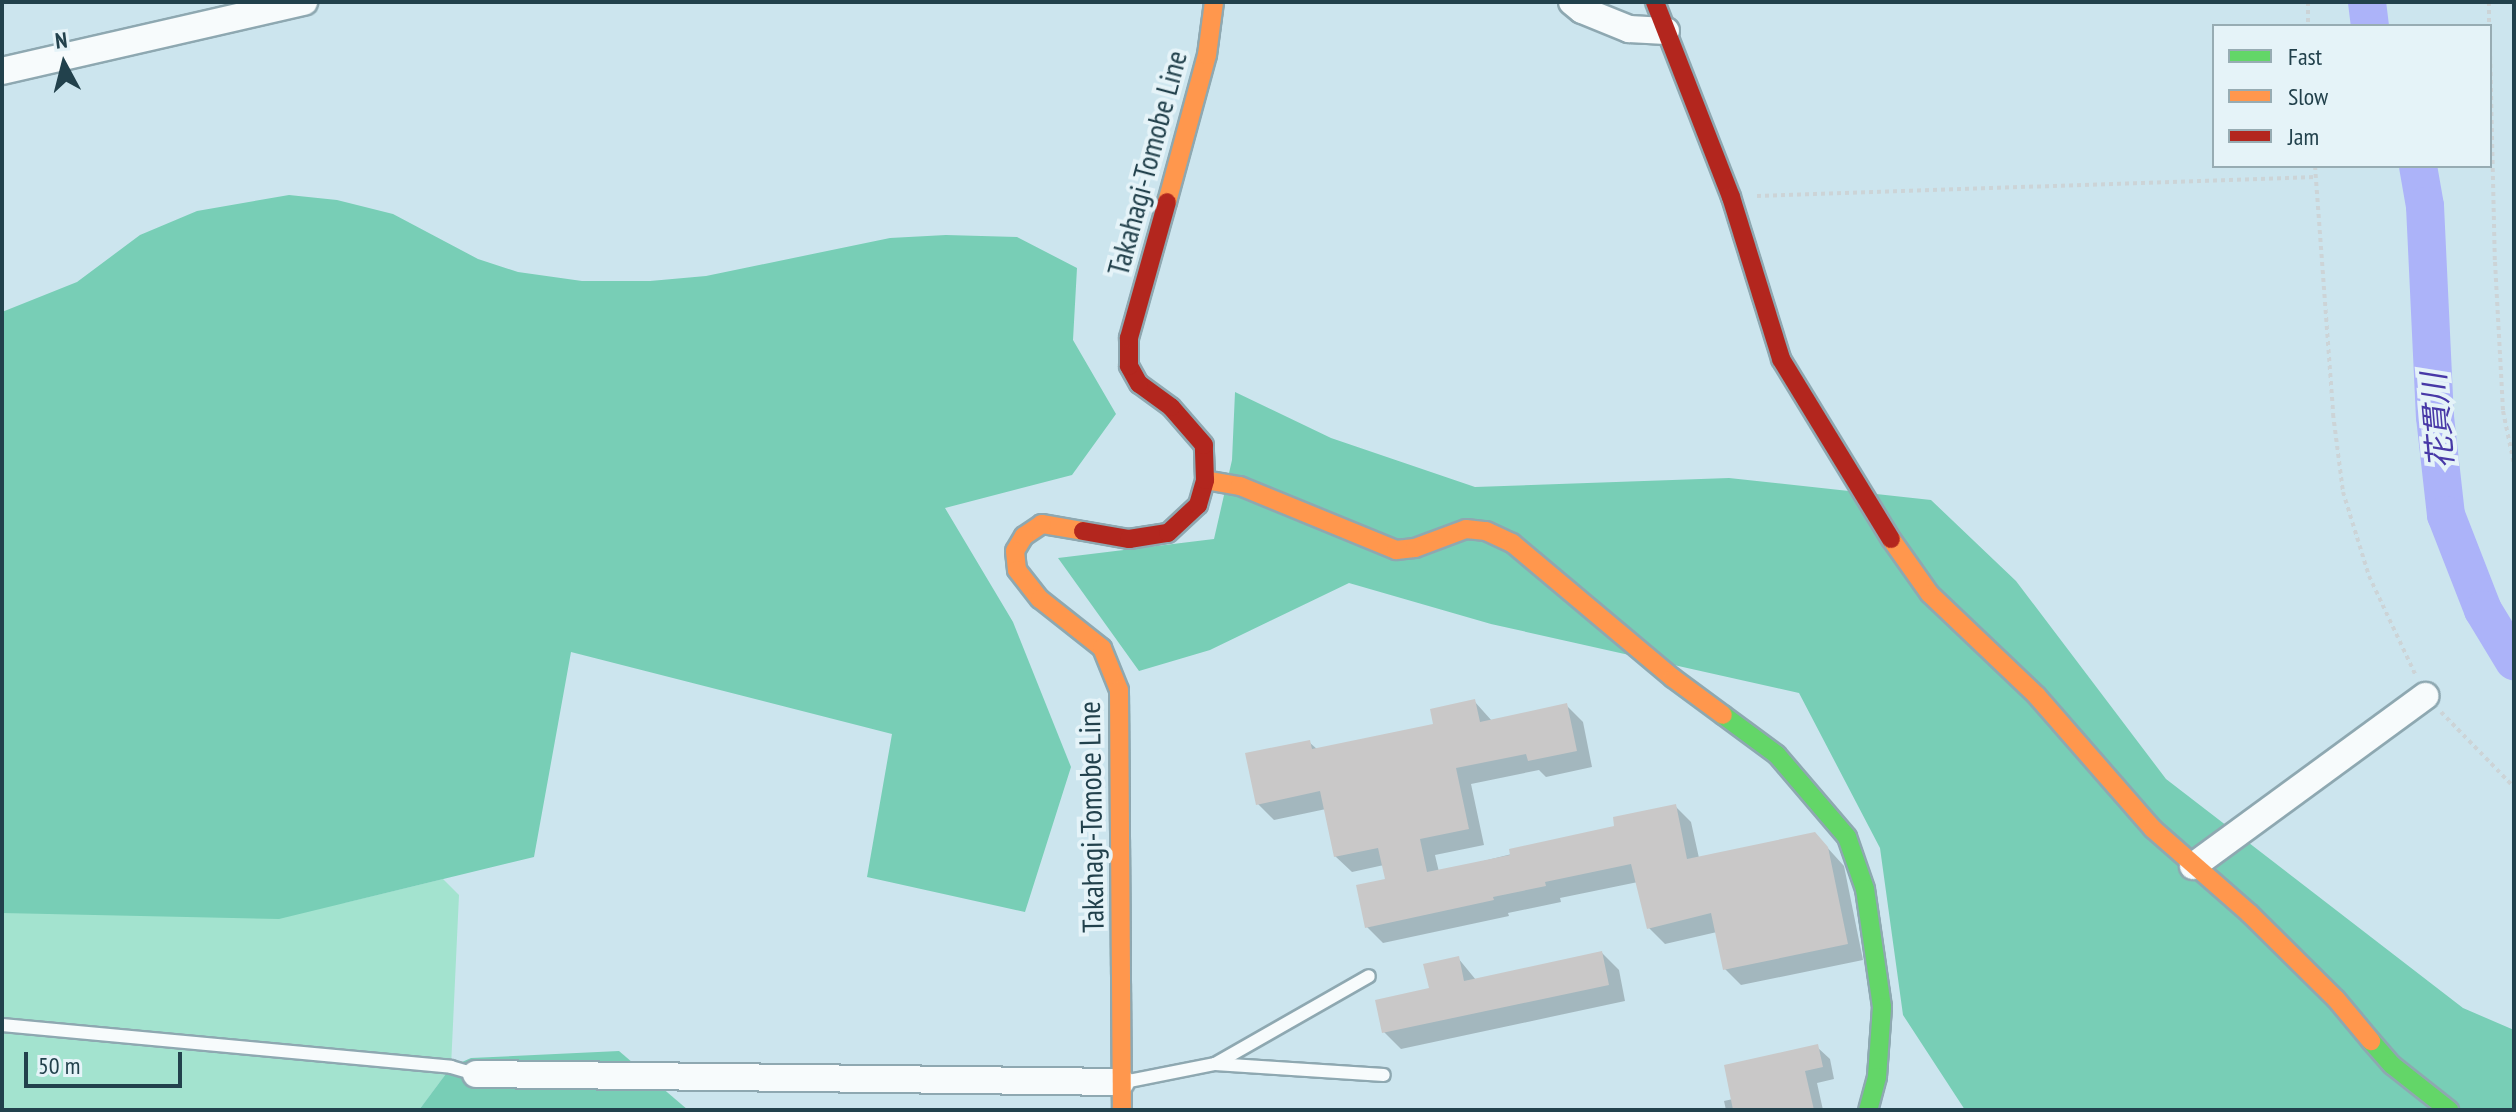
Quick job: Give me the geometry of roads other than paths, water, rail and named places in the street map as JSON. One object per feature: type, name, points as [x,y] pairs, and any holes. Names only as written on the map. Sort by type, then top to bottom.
[{"type":"street","points":[[2,71],[304,2]]},
{"type":"street","name":"Takahagi-Tomobe Line","points":[[1122,1110],[1119,690],[1102,648],[1040,599],[1017,570],[1015,551],[1024,536],[1042,524],[1129,539],[1168,533],[1198,505],[1205,480],[1204,445],[1171,407],[1139,384],[1129,366],[1129,338],[1207,55],[1214,2]]},
{"type":"street","points":[[1572,2],[1582,10],[1629,29],[1666,31]]},
{"type":"street","points":[[1655,2],[1731,197],[1781,359],[1889,536],[1930,594],[2037,696],[2153,829],[2249,913],[2336,999],[2392,1065],[2449,1110]]},
{"type":"street","points":[[1205,480],[1240,486],[1396,550],[1415,548],[1466,529],[1486,531],[1512,543],[1673,678],[1777,755],[1847,837],[1865,889],[1882,1007],[1877,1077],[1868,1110]]},
{"type":"street","points":[[2193,866],[2425,696]]},
{"type":"street","points":[[476,1074],[1121,1082]]},
{"type":"lane","points":[[1215,1064],[1369,976]]},
{"type":"lane","points":[[2,1025],[451,1067],[476,1074]]},
{"type":"lane","points":[[1121,1082],[1215,1064],[1384,1075]]},
{"type":"waterway","name":"花貫川","points":[[2367,2],[2370,24]]},
{"type":"waterway","name":"花貫川","points":[[2418,168],[2425,206],[2435,417],[2446,515],[2483,610],[2514,661]]}]
